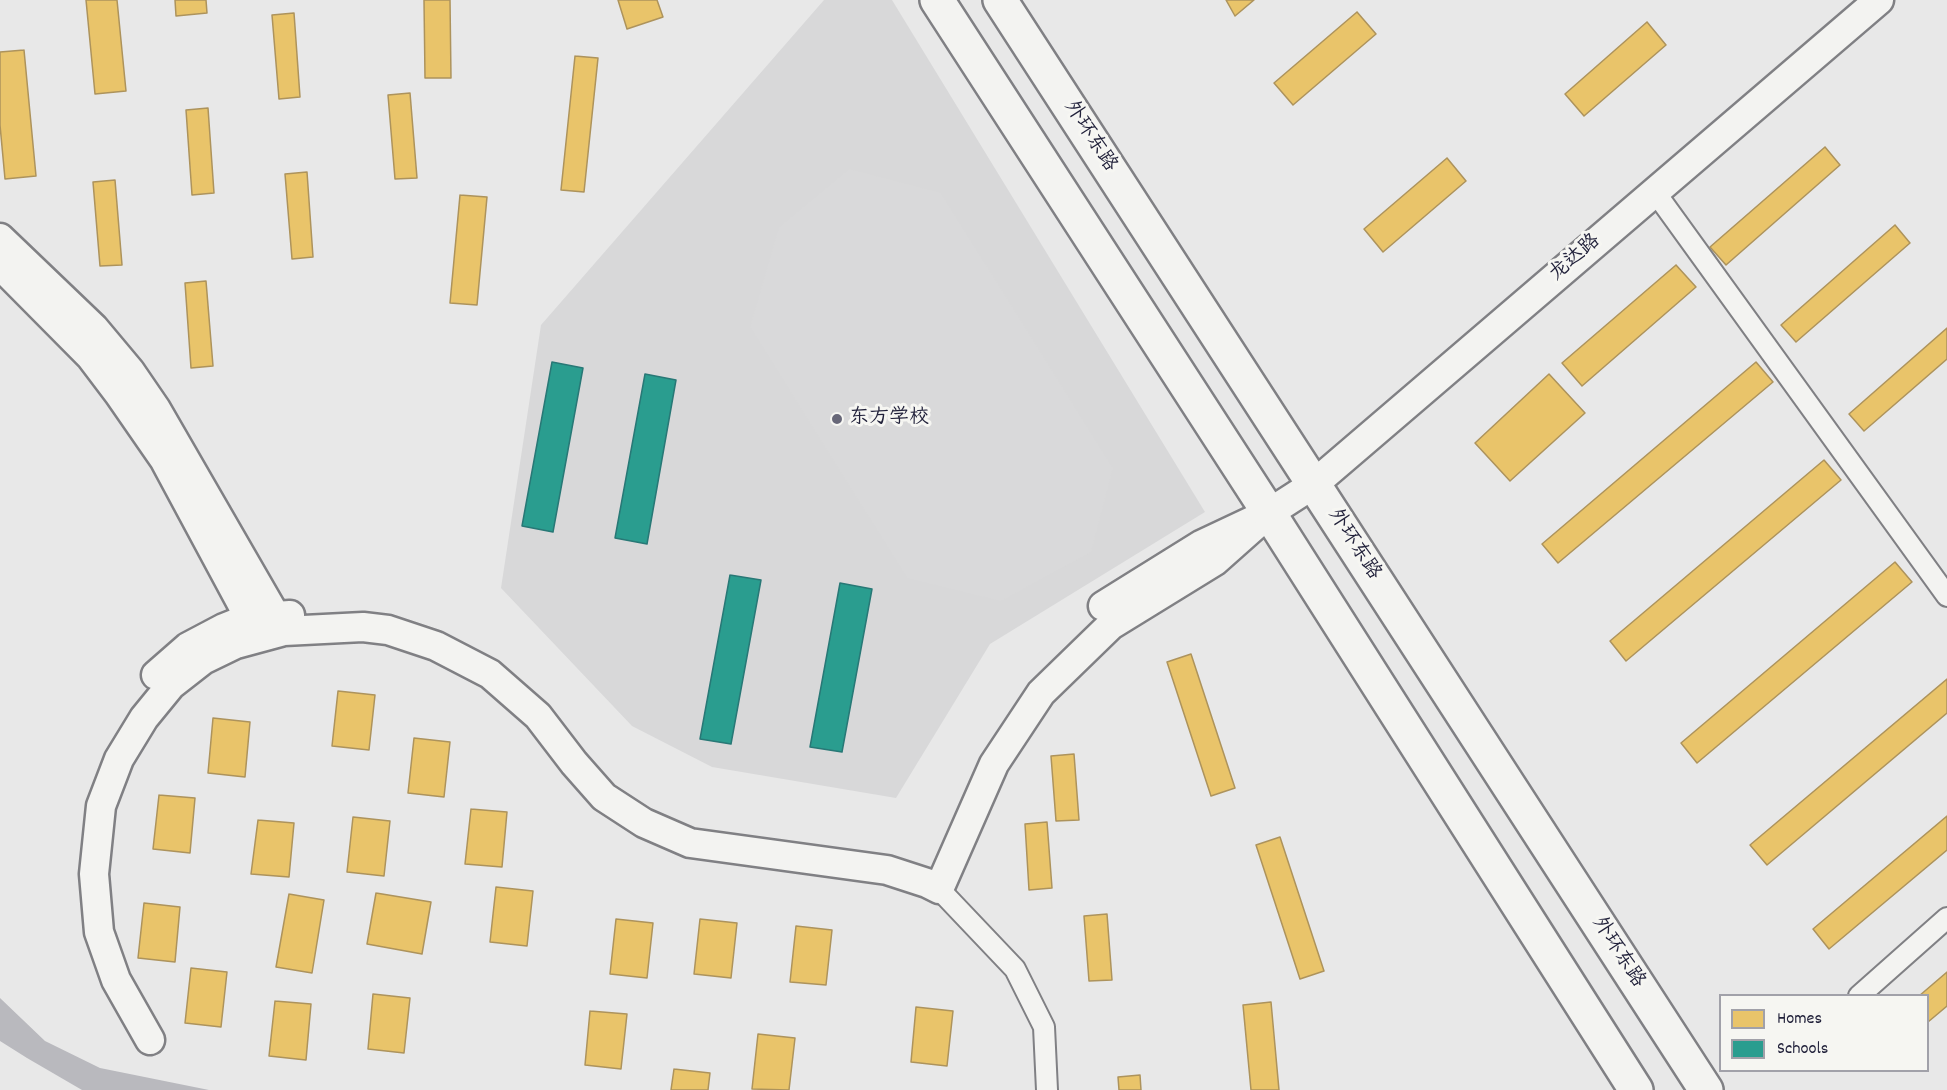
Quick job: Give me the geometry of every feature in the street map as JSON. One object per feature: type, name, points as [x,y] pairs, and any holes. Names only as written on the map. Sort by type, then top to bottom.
[{"type":"highway","points":[[937,0],[1269,513],[1636,1090]]},
{"type":"highway","name":"外环东路","points":[[1000,0],[1706,1090]]},
{"type":"street","name":"龙达路","points":[[936,879],[954,806],[977,757],[1027,682],[1101,608],[1201,545],[1269,513],[1314,483],[1879,0]]},
{"type":"street","points":[[1655,192],[1947,596]]},
{"type":"street","points":[[0,238],[94,328],[130,371],[156,409],[267,625]]},
{"type":"street","points":[[0,265],[91,357],[119,394],[164,459],[267,625]]},
{"type":"street","points":[[142,1040],[102,988],[86,940],[76,871],[85,806],[104,752],[156,674],[188,647],[267,625],[363,627],[388,630],[436,646],[490,674],[538,716],[604,797],[644,823],[690,843],[887,870],[936,879],[1015,969],[1044,1027],[1047,1090]]},
{"type":"street","points":[[1860,994],[1947,918]]},
{"type":"shaded area","name":"东方学校","points":[[824,0],[892,0],[1205,512],[990,644],[896,798],[712,767],[632,726],[501,588],[541,325]]},
{"type":"shaded area","points":[[849,169],[941,193],[1113,468],[1091,552],[1001,601],[907,578],[750,327],[779,227]]},
{"type":"shaded area","points":[[0,998],[45,1041],[100,1068],[209,1090],[82,1090],[0,1041]]},
{"type":"building: Homes","points":[[86,0],[117,0],[126,91],[95,94]]},
{"type":"building: Homes","points":[[175,0],[206,0],[207,13],[176,16]]},
{"type":"building: Homes","points":[[424,0],[450,0],[451,78],[425,78]]},
{"type":"building: Homes","points":[[618,0],[657,0],[663,17],[627,29]]},
{"type":"building: Homes","points":[[1226,0],[1254,0],[1235,16]]},
{"type":"building: Homes","points":[[1357,12],[1376,34],[1293,105],[1274,83]]},
{"type":"building: Homes","points":[[294,13],[300,97],[279,99],[272,15]]},
{"type":"building: Homes","points":[[1647,22],[1666,45],[1584,116],[1565,94]]},
{"type":"building: Homes","points":[[24,50],[36,176],[5,179],[0,125],[0,52]]},
{"type":"building: Homes","points":[[575,56],[598,58],[584,192],[561,190]]},
{"type":"building: Homes","points":[[410,93],[417,178],[395,179],[388,95]]},
{"type":"building: Homes","points":[[208,108],[214,193],[192,195],[186,110]]},
{"type":"building: Homes","points":[[1825,147],[1840,165],[1726,265],[1710,247]]},
{"type":"building: Homes","points":[[1447,158],[1466,181],[1383,252],[1364,229]]},
{"type":"building: Homes","points":[[307,172],[313,257],[292,259],[285,174]]},
{"type":"building: Homes","points":[[115,180],[122,265],[100,266],[93,182]]},
{"type":"building: Homes","points":[[460,195],[487,197],[477,305],[450,303]]},
{"type":"building: Homes","points":[[1895,225],[1910,243],[1796,342],[1781,325]]},
{"type":"building: Homes","points":[[1676,265],[1696,287],[1582,386],[1562,363]]},
{"type":"building: Homes","points":[[206,281],[213,366],[191,368],[185,283]]},
{"type":"building: Homes","points":[[1947,328],[1947,359],[1864,431],[1849,414]]},
{"type":"building: Homes","points":[[1756,362],[1773,382],[1558,563],[1542,544]]},
{"type":"building: Homes","points":[[1549,374],[1585,413],[1510,481],[1475,443]]},
{"type":"building: Homes","points":[[1824,460],[1841,480],[1626,661],[1610,641]]},
{"type":"building: Homes","points":[[1895,562],[1912,582],[1697,763],[1681,743]]},
{"type":"building: Homes","points":[[1191,654],[1235,788],[1211,796],[1167,662]]},
{"type":"building: Homes","points":[[1947,679],[1947,713],[1767,865],[1750,845]]},
{"type":"building: Homes","points":[[338,691],[375,695],[369,750],[332,746]]},
{"type":"building: Homes","points":[[213,718],[250,722],[245,777],[208,773]]},
{"type":"building: Homes","points":[[414,738],[450,742],[444,797],[408,793]]},
{"type":"building: Homes","points":[[1074,754],[1079,820],[1056,821],[1051,756]]},
{"type":"building: Homes","points":[[159,795],[195,798],[190,853],[153,849]]},
{"type":"building: Homes","points":[[471,809],[507,812],[502,867],[465,864]]},
{"type":"building: Homes","points":[[1947,816],[1947,850],[1829,949],[1813,929]]},
{"type":"building: Homes","points":[[353,817],[390,821],[384,876],[347,872]]},
{"type":"building: Homes","points":[[258,820],[294,823],[289,877],[251,874]]},
{"type":"building: Homes","points":[[1047,822],[1052,888],[1029,890],[1025,824]]},
{"type":"building: Homes","points":[[1280,837],[1324,971],[1300,979],[1256,845]]},
{"type":"building: Homes","points":[[496,887],[533,891],[527,946],[490,942]]},
{"type":"building: Homes","points":[[376,893],[431,902],[422,954],[367,944]]},
{"type":"building: Homes","points":[[289,894],[324,900],[312,973],[276,967]]},
{"type":"building: Homes","points":[[144,903],[180,907],[175,962],[138,958]]},
{"type":"building: Homes","points":[[1107,914],[1112,980],[1089,981],[1084,916]]},
{"type":"building: Homes","points":[[616,919],[653,923],[647,978],[610,974]]},
{"type":"building: Homes","points":[[700,919],[737,923],[731,978],[694,974]]},
{"type":"building: Homes","points":[[796,926],[832,930],[826,985],[790,982]]},
{"type":"building: Homes","points":[[191,968],[227,972],[221,1027],[185,1023]]},
{"type":"building: Homes","points":[[1947,972],[1947,1006],[1929,1021],[1929,994],[1921,994]]},
{"type":"building: Homes","points":[[373,994],[410,998],[404,1053],[368,1049]]},
{"type":"building: Homes","points":[[275,1001],[311,1004],[306,1060],[269,1056]]},
{"type":"building: Homes","points":[[1271,1002],[1279,1090],[1251,1090],[1243,1005]]},
{"type":"building: Homes","points":[[916,1007],[953,1011],[947,1066],[911,1062]]},
{"type":"building: Homes","points":[[590,1011],[627,1014],[621,1069],[585,1065]]},
{"type":"building: Homes","points":[[758,1034],[795,1038],[789,1090],[752,1089]]},
{"type":"building: Homes","points":[[674,1069],[710,1073],[708,1090],[671,1090]]},
{"type":"building: Homes","points":[[1140,1075],[1141,1090],[1119,1090],[1118,1077]]},
{"type":"building: Schools","points":[[552,362],[583,368],[553,532],[522,526]]},
{"type":"building: Schools","points":[[645,374],[676,380],[647,544],[615,538]]},
{"type":"building: Schools","points":[[730,575],[761,580],[731,744],[700,739]]},
{"type":"building: Schools","points":[[840,583],[872,589],[842,752],[810,747]]},
{"type":"place","name":"东方学校","points":[[837,419]]}]
